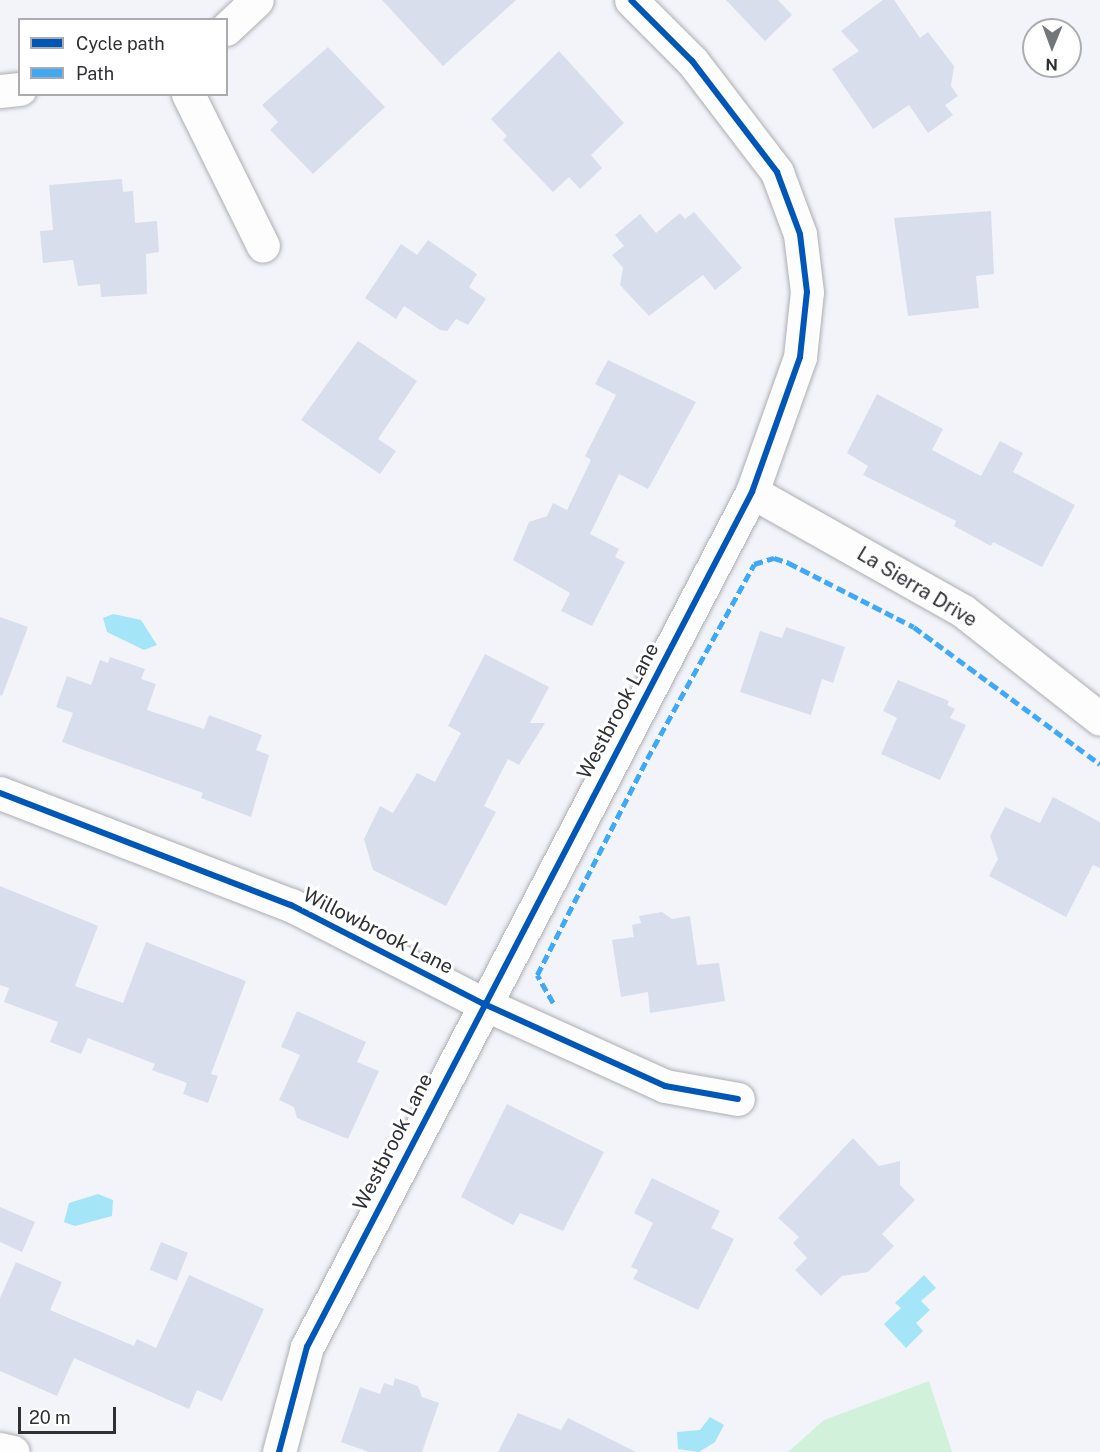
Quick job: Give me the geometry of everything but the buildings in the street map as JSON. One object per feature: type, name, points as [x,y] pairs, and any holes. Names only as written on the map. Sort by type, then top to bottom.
[{"type":"street","points":[[228,27],[257,0]]},
{"type":"street","name":"Westbrook Lane","points":[[279,1452],[307,1347],[482,1003],[752,492],[800,357],[807,292],[800,234],[777,172],[735,113],[692,61],[631,0]]},
{"type":"street","points":[[0,91],[18,89]]},
{"type":"street","points":[[189,96],[262,246]]},
{"type":"street","name":"La Sierra Drive","points":[[752,492],[963,611],[1100,719]]},
{"type":"street","name":"Willowbrook Lane","points":[[0,794],[291,905],[482,1003],[665,1086],[738,1100]]},
{"type":"street","points":[[0,1449],[13,1452]]},
{"type":"green space","points":[[929,1381],[952,1452],[788,1452],[824,1420]]},
{"type":"water","points":[[113,614],[141,620],[157,645],[144,650],[107,632],[103,618]]},
{"type":"water","points":[[98,1194],[113,1200],[112,1216],[75,1226],[64,1222],[69,1203]]},
{"type":"water","points":[[924,1275],[936,1288],[921,1301],[930,1310],[916,1323],[923,1331],[906,1348],[884,1324],[901,1308],[895,1303]]},
{"type":"water","points":[[710,1417],[724,1425],[715,1442],[699,1452],[678,1449],[677,1432],[700,1430]]},
{"type":"marked path","points":[[553,1003],[537,975],[647,759],[754,564],[774,558],[789,563],[914,627],[1100,764]]},
{"type":"cycle path","points":[[279,1452],[307,1347],[752,492],[800,357],[807,292],[800,234],[777,172],[692,61],[631,0]]},
{"type":"cycle path","points":[[0,793],[291,905],[482,1003],[665,1086],[738,1099]]}]
